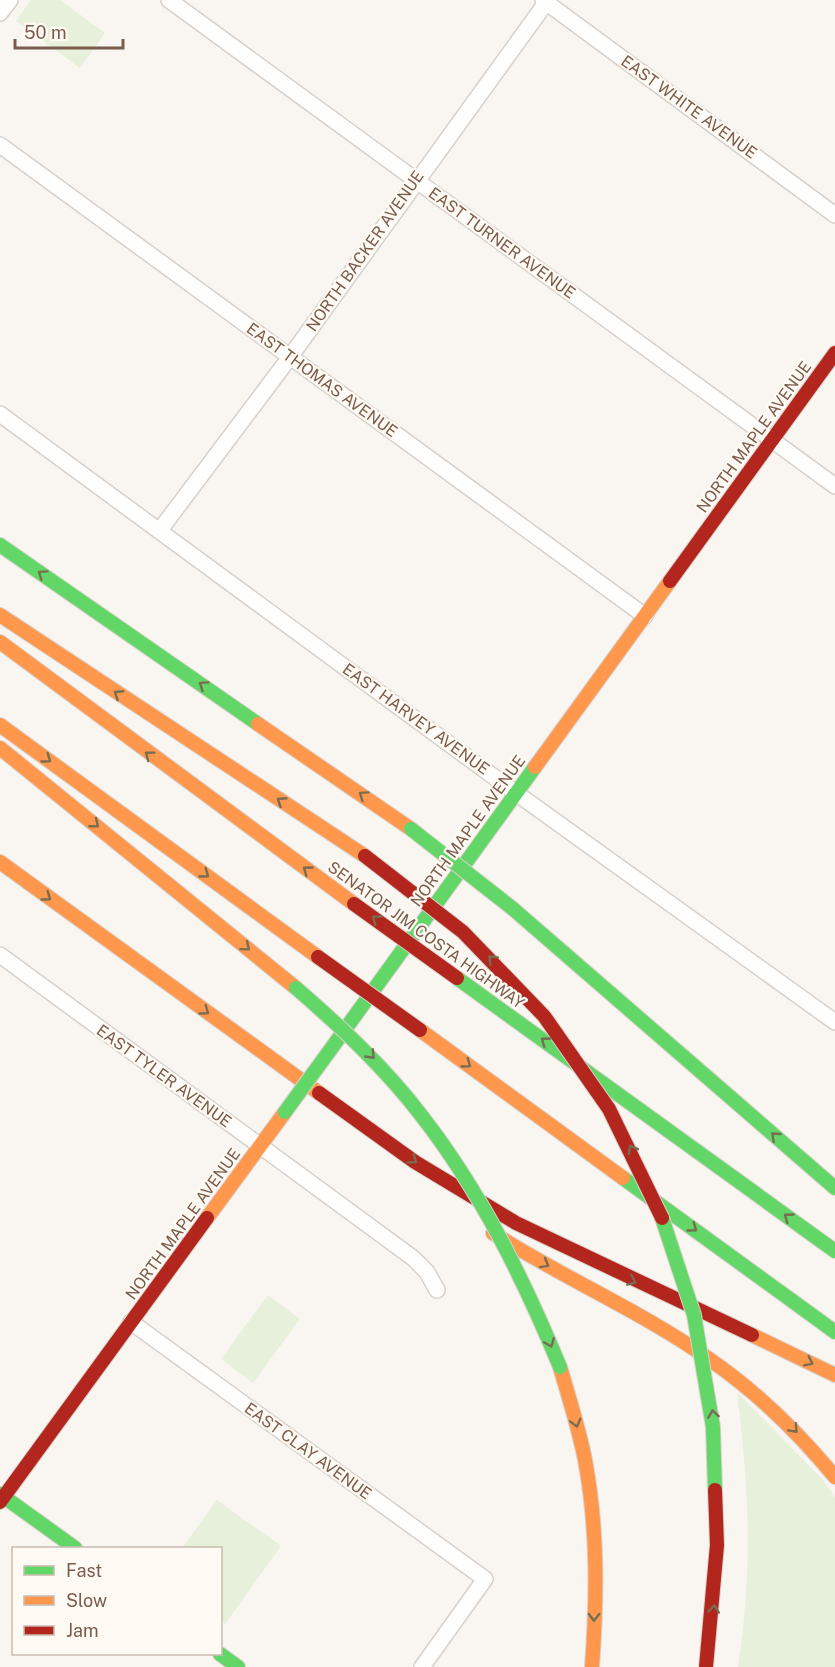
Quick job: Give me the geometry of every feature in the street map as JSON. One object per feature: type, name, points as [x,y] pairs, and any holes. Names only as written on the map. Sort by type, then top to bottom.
[{"type":"main road","name":"NORTH MAPLE AVENUE","points":[[1,1498],[260,1147],[835,353]]},
{"type":"main road","points":[[0,545],[411,829],[757,1101]]},
{"type":"main road","points":[[0,615],[365,856],[436,907],[471,938],[524,992],[591,1078],[644,1172],[665,1221],[695,1319],[714,1424],[718,1476],[718,1560],[706,1667]]},
{"type":"main road","name":"SENATOR JIM COSTA HIGHWAY","points":[[0,642],[354,904],[835,1251]]},
{"type":"main road","points":[[0,725],[835,1332]]},
{"type":"main road","points":[[0,748],[296,988],[373,1056],[435,1131],[491,1216],[513,1257],[560,1367],[586,1462],[594,1554],[592,1667]]},
{"type":"main road","points":[[0,862],[415,1162],[485,1207],[578,1257],[835,1375]]},
{"type":"main road","points":[[512,908],[835,1188]]},
{"type":"main road","points":[[263,1053],[426,1185]]},
{"type":"main road","points":[[474,1221],[527,1254],[686,1343],[723,1368],[788,1422],[835,1477]]},
{"type":"main road","points":[[1,1498],[74,1547]]},
{"type":"main road","points":[[222,1655],[238,1667]]},
{"type":"street","points":[[0,13],[10,0]]},
{"type":"street","name":"EAST TURNER AVENUE","points":[[169,0],[835,486]]},
{"type":"street","name":"NORTH BACKER AVENUE","points":[[160,530],[290,357],[546,1]]},
{"type":"street","name":"EAST WHITE AVENUE","points":[[546,1],[835,215]]},
{"type":"street","name":"EAST THOMAS AVENUE","points":[[0,145],[645,616]]},
{"type":"street","name":"EAST HARVEY AVENUE","points":[[0,414],[516,793],[835,1022]]},
{"type":"street","name":"EAST TYLER AVENUE","points":[[0,955],[414,1258],[427,1272],[437,1290]]},
{"type":"street","name":"EAST CLAY AVENUE","points":[[131,1322],[485,1579],[422,1667]]},
{"type":"green space","points":[[31,0],[60,0],[105,33],[80,68],[16,21]]},
{"type":"green space","points":[[268,1295],[300,1319],[253,1383],[221,1359]]},
{"type":"green space","points":[[737,1392],[822,1479],[835,1497],[835,1667],[738,1667],[746,1596],[748,1529]]},
{"type":"green space","points":[[217,1500],[281,1546],[225,1624],[222,1621],[222,1547],[183,1547]]},
{"type":"traffic: fast","points":[[0,545],[258,724]]},
{"type":"traffic: fast","points":[[328,1053],[535,767]]},
{"type":"traffic: fast","points":[[411,829],[512,908]]},
{"type":"traffic: fast","points":[[512,908],[835,1188]]},
{"type":"traffic: fast","points":[[457,978],[835,1251]]},
{"type":"traffic: fast","points":[[296,988],[377,1064],[443,1144],[482,1205],[516,1268],[560,1367]]},
{"type":"traffic: fast","points":[[285,1112],[328,1053]]},
{"type":"traffic: fast","points":[[623,1178],[835,1332]]},
{"type":"traffic: fast","points":[[662,1218],[694,1315],[713,1427],[715,1490]]},
{"type":"traffic: fast","points":[[0,1494],[74,1547]]},
{"type":"traffic: fast","points":[[221,1655],[238,1667]]},
{"type":"traffic: slow","points":[[535,767],[670,581]]},
{"type":"traffic: slow","points":[[0,615],[365,856]]},
{"type":"traffic: slow","points":[[0,642],[354,904]]},
{"type":"traffic: slow","points":[[258,724],[411,829]]},
{"type":"traffic: slow","points":[[0,725],[318,957]]},
{"type":"traffic: slow","points":[[0,748],[296,988]]},
{"type":"traffic: slow","points":[[0,862],[319,1093]]},
{"type":"traffic: slow","points":[[420,1030],[623,1178]]},
{"type":"traffic: slow","points":[[207,1218],[285,1112]]},
{"type":"traffic: slow","points":[[493,1233],[656,1325],[709,1359],[744,1385],[776,1414],[835,1477]]},
{"type":"traffic: slow","points":[[752,1335],[835,1375]]},
{"type":"traffic: slow","points":[[560,1367],[583,1448],[592,1512],[595,1589],[592,1667]]},
{"type":"traffic: jam","points":[[670,581],[835,353]]},
{"type":"traffic: jam","points":[[365,856],[463,932],[544,1016],[609,1109],[662,1218]]},
{"type":"traffic: jam","points":[[354,904],[457,978]]},
{"type":"traffic: jam","points":[[318,957],[420,1030]]},
{"type":"traffic: jam","points":[[319,1093],[415,1162],[516,1223],[752,1335]]},
{"type":"traffic: jam","points":[[0,1502],[207,1218]]},
{"type":"traffic: jam","points":[[706,1667],[717,1545],[715,1490]]}]
